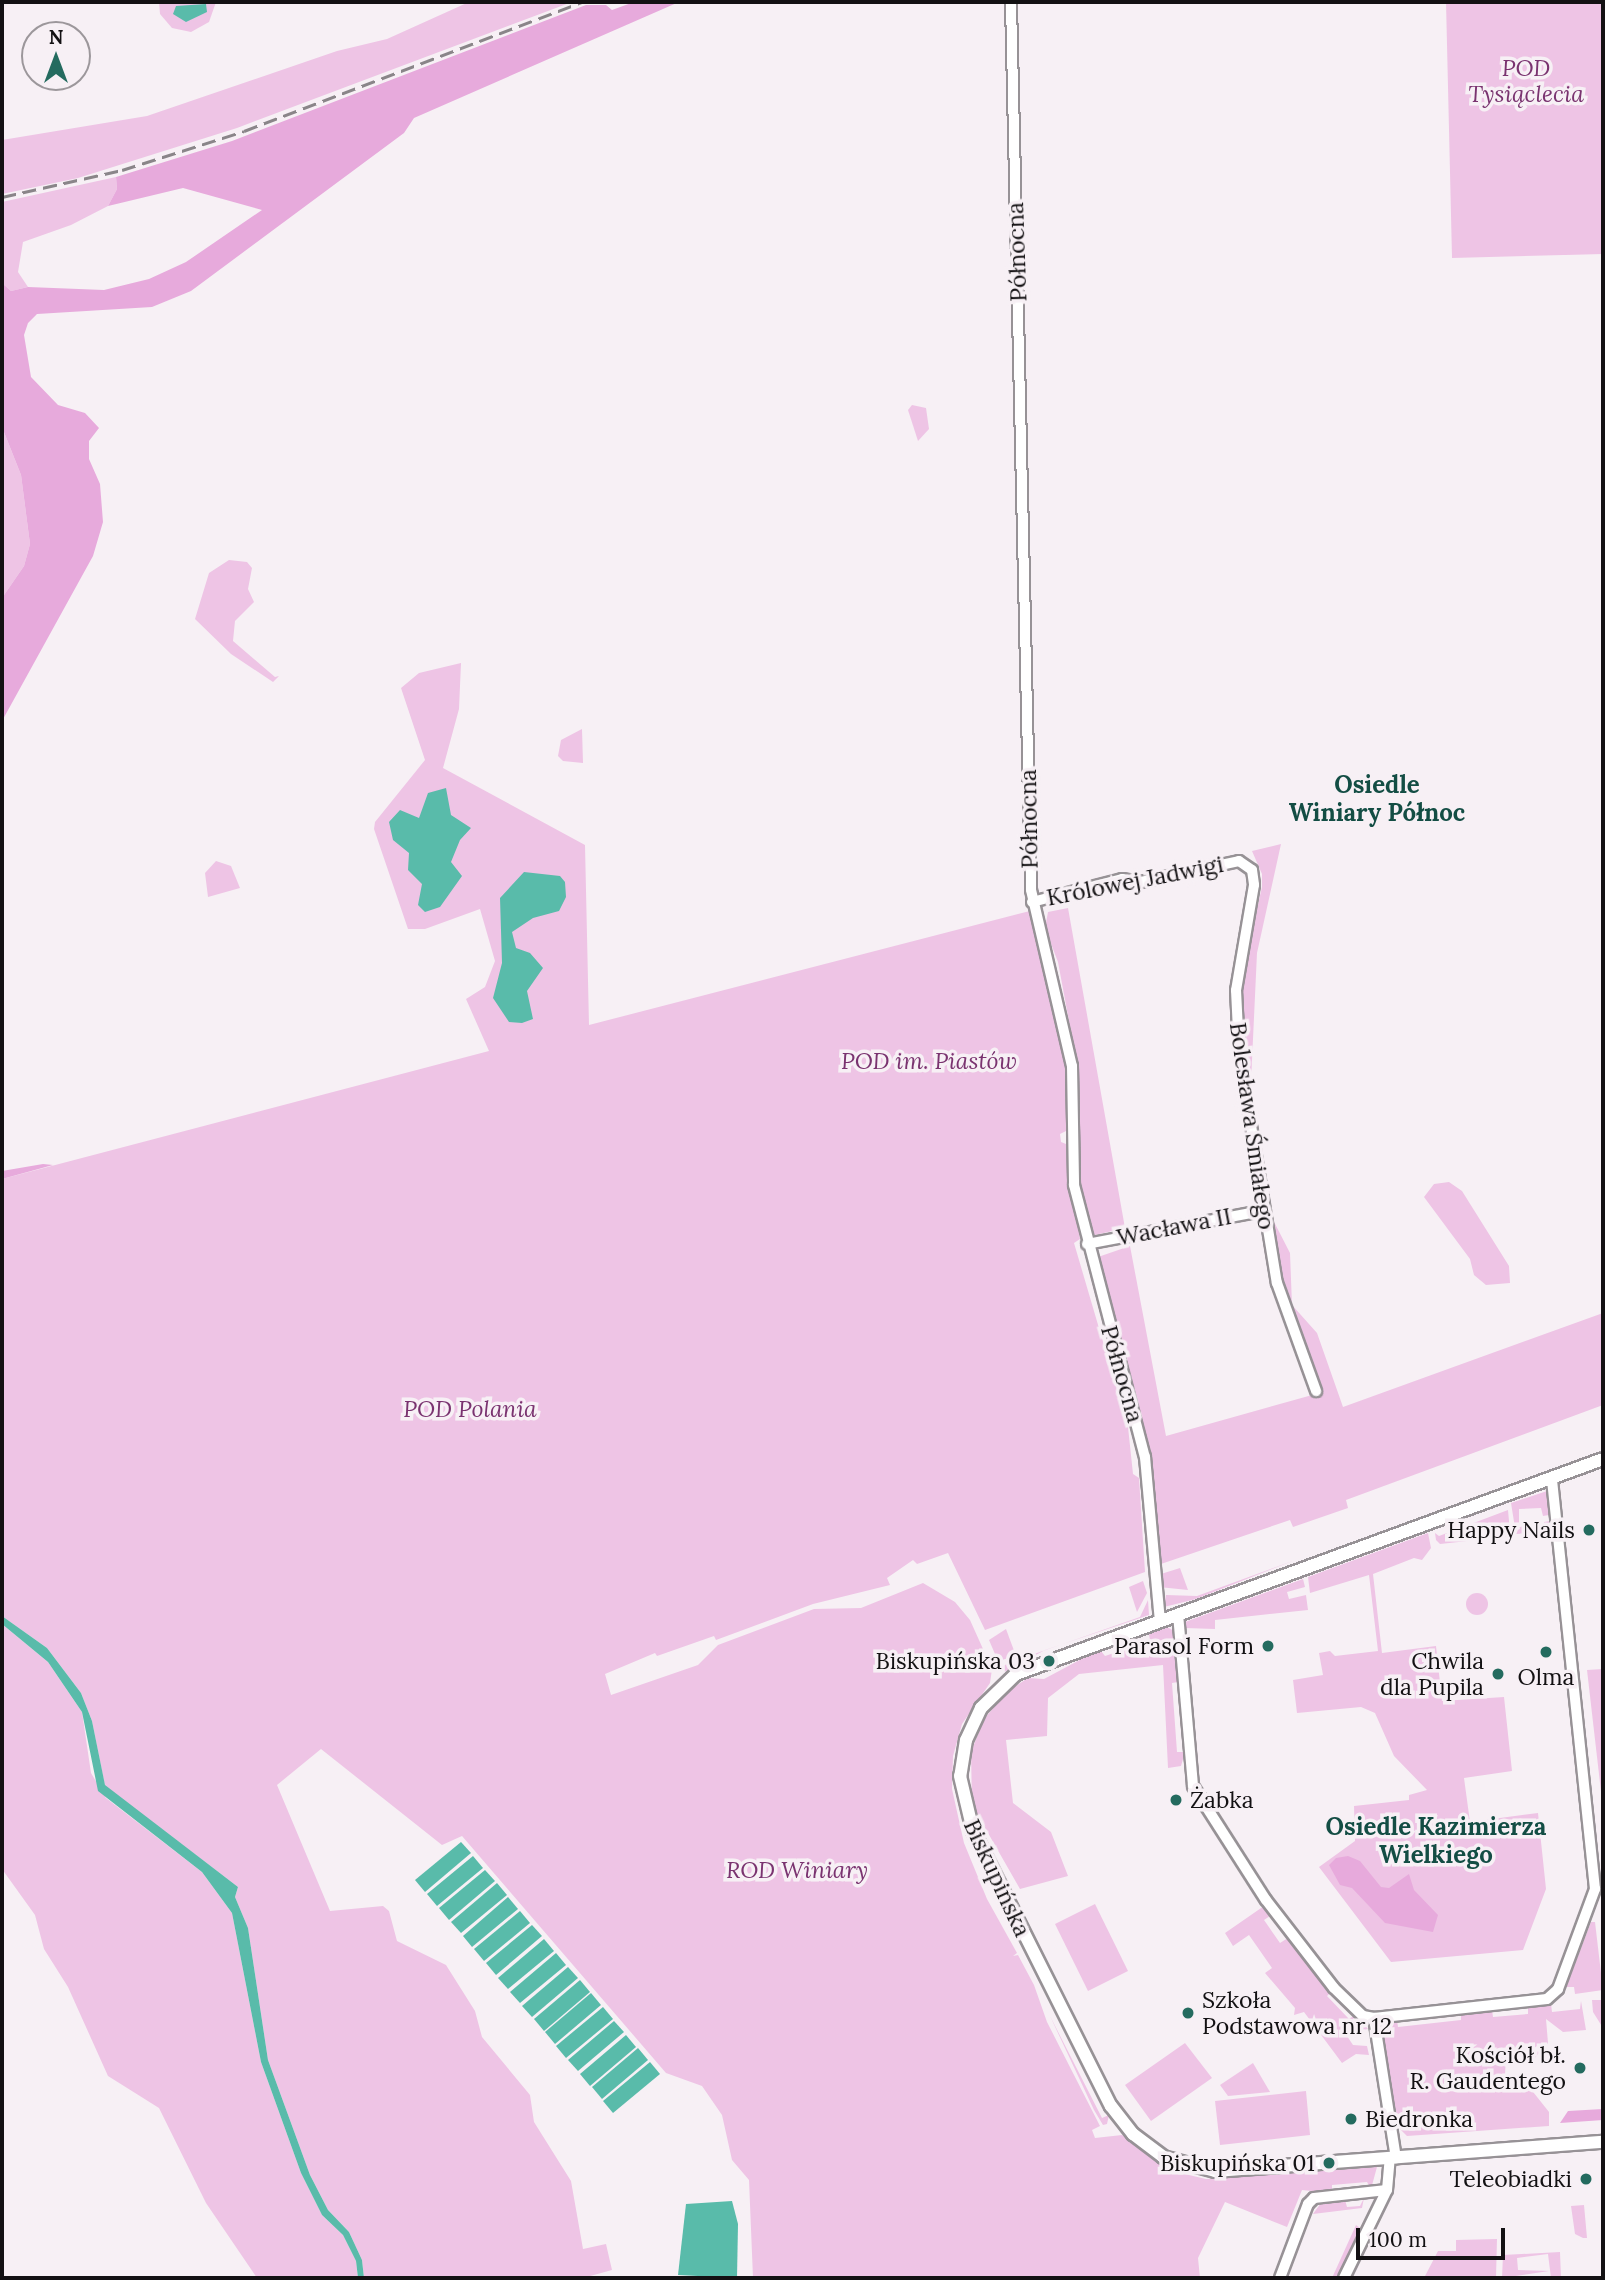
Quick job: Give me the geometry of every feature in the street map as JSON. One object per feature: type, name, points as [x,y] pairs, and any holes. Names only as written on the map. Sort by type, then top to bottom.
[{"type":"street","name":"Północna","points":[[1011,2],[1032,902],[1049,957],[1072,1066],[1071,1157],[1087,1244],[1145,1457],[1160,1621]]},
{"type":"street","name":"Królowej Jadwigi","points":[[1032,902],[1122,879],[1141,882],[1239,861]]},
{"type":"street","name":"Bolesława Śmiałego","points":[[1239,861],[1250,867],[1254,878],[1238,967],[1236,1011],[1262,1211],[1277,1283],[1316,1391]]},
{"type":"street","name":"Wacława II","points":[[1087,1244],[1262,1211]]},
{"type":"street","name":"Biskupińska","points":[[1603,1459],[1021,1672],[990,1695],[970,1728],[961,1764],[962,1800],[973,1831],[1111,2106],[1146,2146],[1178,2163],[1215,2171],[1603,2142]]},
{"type":"street","points":[[1178,1614],[1194,1786],[1234,1853],[1304,1953],[1363,2016],[1374,2018],[1547,1999],[1558,1989],[1595,1889],[1552,1478]]},
{"type":"street","points":[[1344,2278],[1387,2190],[1393,2158],[1374,2018]]},
{"type":"street","points":[[1280,2278],[1308,2204],[1314,2198],[1387,2190]]},
{"type":"green space","points":[[159,2],[216,2],[209,22],[191,32],[172,28],[160,14]]},
{"type":"green space","points":[[469,2],[572,2],[237,128],[78,178],[2,194],[2,140],[147,116],[337,51],[387,39]]},
{"type":"green space","name":"POD Tysiąclecia","points":[[1446,2],[1603,2],[1603,254],[1452,258]]},
{"type":"green space","points":[[116,177],[117,189],[108,206],[71,225],[23,242],[18,272],[28,287],[11,291],[2,283],[2,202]]},
{"type":"green space","points":[[912,405],[926,408],[929,429],[918,441],[908,410]]},
{"type":"green space","points":[[2,427],[21,475],[30,544],[24,566],[2,598]]},
{"type":"green space","points":[[229,560],[247,562],[252,568],[248,589],[254,602],[235,621],[233,641],[275,677],[279,676],[273,682],[231,654],[195,619],[209,573]]},
{"type":"green space","points":[[461,663],[459,709],[443,768],[585,845],[589,1025],[1030,911],[1048,963],[1067,1064],[1066,1131],[1060,1134],[1061,1142],[1066,1144],[1080,1239],[1074,1243],[1128,1427],[1133,1474],[1139,1478],[1145,1572],[985,1630],[948,1553],[917,1564],[913,1560],[887,1578],[890,1585],[813,1604],[716,1640],[714,1636],[657,1656],[655,1653],[605,1674],[611,1695],[698,1665],[718,1645],[814,1609],[861,1608],[923,1583],[955,1602],[970,1620],[992,1669],[990,1683],[962,1724],[953,1756],[952,1789],[964,1843],[987,1899],[1017,1953],[1013,1956],[1018,1955],[1034,1985],[1047,2022],[1100,2126],[1092,2130],[1095,2138],[1122,2135],[1172,2171],[1206,2179],[1377,2167],[1371,2189],[1367,2182],[1332,2185],[1332,2193],[1302,2190],[1287,2227],[1225,2202],[1198,2258],[1200,2278],[753,2278],[749,2180],[732,2160],[722,2115],[702,2086],[666,2073],[462,1836],[442,1845],[321,1749],[277,1785],[330,1911],[383,1906],[389,1911],[397,1941],[446,1965],[475,2011],[482,2037],[530,2095],[534,2122],[571,2181],[583,2249],[606,2244],[612,2270],[583,2278],[364,2278],[362,2260],[349,2232],[328,2210],[310,2175],[268,2060],[248,1928],[235,1897],[238,1887],[105,1786],[92,1721],[81,1693],[47,1648],[2,1616],[2,1179],[489,1051],[466,999],[485,987],[495,961],[480,909],[425,929],[408,929],[374,829],[375,822],[425,760],[401,688],[419,673]]},
{"type":"green space","points":[[582,729],[583,763],[563,761],[558,756],[561,740]]},
{"type":"green space","points":[[1281,844],[1257,953],[1251,1082],[1242,1010],[1244,965],[1262,887],[1262,874],[1252,851]]},
{"type":"green space","points":[[216,861],[231,866],[240,888],[208,897],[205,873]]},
{"type":"green space","points":[[1068,908],[1125,1228],[1095,1235],[1090,1233],[1079,1182],[1077,1064],[1058,962],[1045,928],[1048,912]]},
{"type":"green space","points":[[1449,1182],[1462,1191],[1509,1266],[1510,1283],[1486,1285],[1474,1275],[1470,1259],[1424,1197],[1434,1184]]},
{"type":"green space","points":[[1269,1212],[1290,1253],[1292,1305],[1317,1333],[1343,1407],[1603,1313],[1603,1405],[1346,1500],[1348,1508],[1293,1527],[1290,1520],[1158,1565],[1152,1468],[1097,1264],[1098,1257],[1130,1246],[1166,1436],[1323,1392],[1287,1301]]},
{"type":"green space","points":[[1547,1491],[1549,1515],[1543,1516],[1541,1508],[1519,1509],[1519,1523],[1530,1522],[1531,1529],[1544,1528],[1544,1522],[1550,1521],[1551,1532],[1516,1534],[1511,1503]]},
{"type":"green space","points":[[1508,1510],[1510,1532],[1505,1537],[1440,1544],[1436,1540],[1435,1533],[1439,1536]]},
{"type":"green space","points":[[1428,1533],[1431,1548],[1422,1560],[1414,1558],[1373,1574],[1382,1653],[1436,1646],[1442,1701],[1504,1697],[1512,1771],[1464,1778],[1470,1822],[1538,1813],[1546,1889],[1523,1950],[1391,1962],[1319,1867],[1355,1841],[1354,1806],[1409,1800],[1409,1795],[1427,1790],[1394,1756],[1375,1713],[1361,1707],[1297,1713],[1293,1680],[1323,1675],[1319,1653],[1330,1651],[1335,1656],[1378,1651],[1369,1575],[1310,1593],[1308,1577]]},
{"type":"green space","points":[[1295,1560],[1196,1599],[1164,1607],[1166,1595],[1197,1596]]},
{"type":"green space","points":[[1180,1568],[1188,1590],[1159,1587],[1161,1574]]},
{"type":"green space","points":[[1303,1579],[1305,1587],[1287,1592],[1289,1599],[1306,1595],[1308,1610],[1215,1620],[1215,1629],[1185,1628],[1185,1622]]},
{"type":"green space","points":[[1143,1581],[1147,1593],[1137,1612],[1129,1587]]},
{"type":"green space","points":[[1477,1593],[1485,1596],[1488,1604],[1485,1612],[1477,1615],[1469,1612],[1466,1604],[1469,1596]]},
{"type":"green space","points":[[1148,1600],[1149,1615],[1061,1645],[1140,1617]]},
{"type":"green space","points":[[2,1624],[48,1662],[82,1712],[91,1773],[106,1798],[202,1872],[232,1913],[261,2062],[301,2173],[322,2215],[343,2235],[356,2261],[358,2278],[257,2278],[206,2203],[159,2108],[108,2076],[68,1987],[44,1949],[35,1915],[2,1869]]},
{"type":"green space","points":[[1167,1627],[1174,1631],[1177,1656],[1178,1682],[1172,1683],[1177,1752],[1185,1752],[1181,1766],[1168,1768],[1163,1665],[1079,1674],[1048,1698],[1047,1736],[1006,1740],[1013,1803],[1051,1832],[1068,1876],[1020,1889],[972,1805],[971,1752],[984,1719],[1008,1691],[1028,1678],[1044,1679],[1089,1655],[1101,1651],[1105,1656],[1150,1641],[1149,1634]]},
{"type":"green space","points":[[1006,1629],[1016,1656],[998,1661],[989,1640]]},
{"type":"green space","points":[[1044,1651],[1004,1672],[1000,1667],[1017,1660]]},
{"type":"green space","points":[[1603,1669],[1603,1809],[1587,1670]]},
{"type":"green space","points":[[1095,1904],[1128,1971],[1088,1991],[1055,1924]]},
{"type":"green space","points":[[1264,1906],[1273,1914],[1264,1920],[1280,1943],[1291,1936],[1332,1991],[1327,1996],[1349,2019],[1355,2015],[1368,2029],[1345,2033],[1353,2045],[1367,2046],[1369,2055],[1356,2054],[1342,2063],[1304,2012],[1294,2015],[1295,2008],[1265,1973],[1272,1968],[1249,1935],[1233,1946],[1225,1933]]},
{"type":"green space","points":[[1591,1922],[1595,1922],[1603,1990],[1575,1994],[1574,1987],[1566,1987]]},
{"type":"green space","points":[[1592,2000],[1603,2000],[1603,2028],[1593,2012]]},
{"type":"green space","points":[[1581,2001],[1586,2030],[1563,2032],[1546,2019],[1548,2043],[1531,2062],[1524,2055],[1506,2056],[1505,2075],[1488,2076],[1489,2087],[1526,2083],[1549,2112],[1549,2126],[1407,2136],[1395,2124],[1381,2036],[1384,2027],[1397,2020],[1398,2027],[1461,2020],[1461,2013],[1492,2010],[1493,2017],[1528,2014],[1528,2006],[1551,2004],[1552,2012],[1580,2009]]},
{"type":"green space","points":[[1050,2016],[1102,2118],[1109,2115],[1107,2124],[1103,2125],[1094,2110]]},
{"type":"green space","points":[[1185,2043],[1212,2078],[1151,2121],[1125,2085]]},
{"type":"green space","points":[[1253,2063],[1270,2092],[1228,2096],[1220,2085]]},
{"type":"green space","points":[[1306,2091],[1310,2135],[1220,2145],[1215,2101]]},
{"type":"green space","points":[[1364,2198],[1362,2208],[1313,2214],[1321,2203],[1345,2200],[1347,2207],[1360,2206]]},
{"type":"green space","points":[[1584,2205],[1587,2238],[1575,2234],[1571,2206]]},
{"type":"green space","points":[[1356,2225],[1360,2228],[1359,2238],[1338,2278],[1332,2278]]},
{"type":"green space","points":[[1497,2239],[1496,2278],[1424,2278],[1438,2251],[1456,2251],[1456,2240]]},
{"type":"green space","points":[[1560,2252],[1561,2278],[1551,2278],[1548,2254],[1517,2258],[1518,2270],[1549,2271],[1502,2278],[1503,2255]]},
{"type":"shaded area","points":[[634,2],[679,2],[414,118],[404,133],[191,291],[152,307],[37,314],[28,323],[24,335],[31,377],[58,405],[85,413],[99,428],[89,441],[89,459],[100,484],[103,522],[93,556],[2,721],[2,598],[24,566],[30,544],[21,475],[2,427],[2,283],[11,291],[28,287],[104,290],[149,279],[186,262],[262,210],[183,188],[108,206],[117,189],[116,177],[232,141],[586,5],[606,5],[612,10]]},
{"type":"shaded area","points":[[206,4],[207,12],[186,22],[173,14],[176,6]]},
{"type":"shaded area","points":[[446,788],[451,815],[471,828],[460,840],[451,862],[462,876],[440,907],[425,912],[418,905],[422,884],[408,870],[409,853],[393,840],[389,822],[400,810],[419,818],[428,793]]},
{"type":"shaded area","points":[[524,872],[560,876],[565,882],[566,897],[559,911],[533,918],[512,932],[516,948],[530,953],[543,968],[527,991],[533,1019],[522,1023],[509,1022],[493,998],[502,963],[500,898]]},
{"type":"shaded area","points":[[43,1164],[53,1165],[2,1179],[2,1171]]},
{"type":"shaded area","points":[[2,1616],[47,1648],[81,1693],[92,1721],[105,1785],[238,1887],[235,1897],[248,1928],[268,2060],[310,2175],[328,2210],[349,2232],[362,2260],[364,2278],[358,2278],[356,2261],[343,2235],[322,2215],[301,2173],[261,2062],[232,1913],[202,1872],[98,1791],[82,1712],[48,1662],[2,1624]]},
{"type":"shaded area","points":[[461,1842],[471,1853],[425,1892],[415,1880]]},
{"type":"shaded area","points":[[473,1856],[483,1868],[437,1906],[427,1894]]},
{"type":"shaded area","points":[[1348,1856],[1360,1861],[1381,1887],[1389,1888],[1409,1874],[1414,1890],[1438,1915],[1433,1932],[1385,1923],[1352,1888],[1340,1885],[1329,1865],[1336,1858]]},
{"type":"shaded area","points":[[485,1870],[495,1881],[449,1920],[439,1908]]},
{"type":"shaded area","points":[[497,1883],[507,1895],[461,1933],[451,1922]]},
{"type":"shaded area","points":[[508,1897],[518,1909],[472,1947],[463,1936]]},
{"type":"shaded area","points":[[520,1911],[530,1923],[484,1961],[474,1949]]},
{"type":"shaded area","points":[[532,1925],[542,1936],[496,1975],[486,1963]]},
{"type":"shaded area","points":[[544,1939],[554,1951],[508,1989],[498,1978]]},
{"type":"shaded area","points":[[556,1953],[566,1965],[520,2003],[510,1992]]},
{"type":"shaded area","points":[[568,1967],[578,1978],[532,2017],[522,2006]]},
{"type":"shaded area","points":[[580,1980],[590,1992],[544,2031],[534,2019]]},
{"type":"shaded area","points":[[591,1993],[601,2005],[555,2044],[545,2032]]},
{"type":"shaded area","points":[[603,2007],[613,2019],[566,2058],[556,2046]]},
{"type":"shaded area","points":[[614,2021],[624,2032],[578,2071],[568,2060]]},
{"type":"shaded area","points":[[626,2035],[636,2047],[590,2086],[580,2074]]},
{"type":"shaded area","points":[[638,2048],[648,2060],[602,2099],[592,2087]]},
{"type":"shaded area","points":[[650,2062],[660,2074],[613,2113],[603,2101]]},
{"type":"shaded area","points":[[1603,2109],[1603,2120],[1560,2123],[1568,2111]]},
{"type":"shaded area","points":[[732,2201],[738,2224],[737,2278],[678,2275],[686,2204]]},
{"type":"railway","points":[[2,197],[122,170],[244,131],[582,2]]},
{"type":"place","name":"Happy Nails","points":[[1589,1530]]},
{"type":"place","name":"Parasol Form","points":[[1268,1646]]},
{"type":"place","name":"Olma","points":[[1546,1652]]},
{"type":"place","name":"Biskupińska 03","points":[[1049,1661]]},
{"type":"place","name":"Chwila dla Pupila","points":[[1498,1674]]},
{"type":"place","name":"Żabka","points":[[1176,1800]]},
{"type":"place","name":"Szkoła Podstawowa nr 12","points":[[1188,2013]]},
{"type":"place","name":"Kościół bł. R. Gaudentego","points":[[1580,2068]]},
{"type":"place","name":"Biedronka","points":[[1351,2119]]},
{"type":"place","name":"Biskupińska 01","points":[[1329,2163]]},
{"type":"place","name":"Teleobiadki","points":[[1586,2179]]},
{"type":"district","name":"Osiedle Winiary Północ","points":[[1377,799]]},
{"type":"district","name":"Osiedle Kazimierza Wielkiego","points":[[1436,1841]]},
{"type":"park label","name":"POD im. Piastów","points":[[929,1061]]},
{"type":"park label","name":"POD Polania","points":[[470,1409]]},
{"type":"park label","name":"ROD Winiary","points":[[797,1870]]}]
